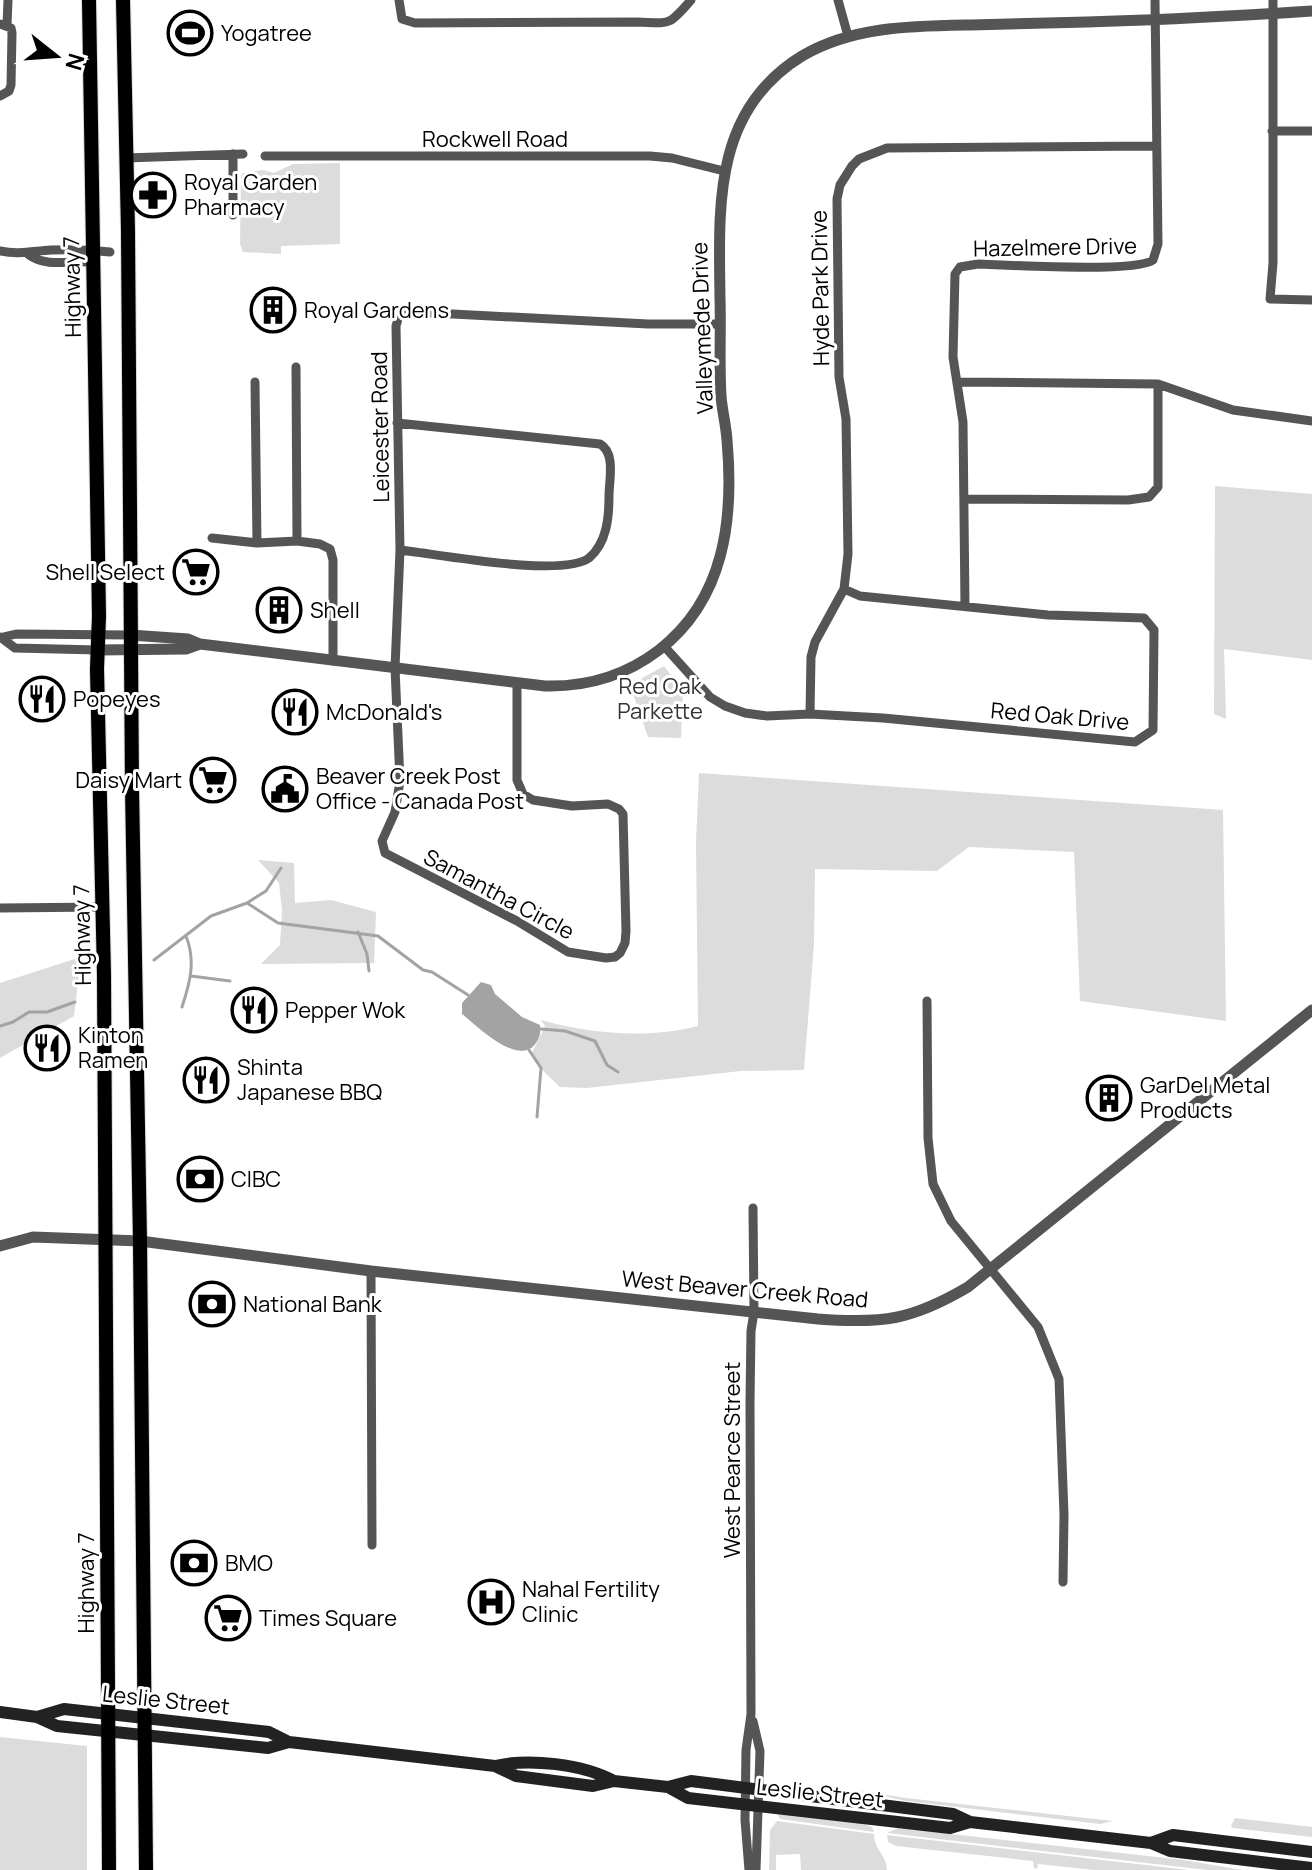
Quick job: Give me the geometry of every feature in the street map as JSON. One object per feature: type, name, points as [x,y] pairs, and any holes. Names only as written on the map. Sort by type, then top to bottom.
[{"type":"main road","name":"Highway 7","points":[[89,0],[103,907],[114,1240],[109,1870]]},
{"type":"main road","points":[[123,0],[146,1870]]},
{"type":"main road","name":"Leslie Street","points":[[37,1717],[64,1709],[269,1732],[289,1742],[495,1766],[516,1761],[594,1770],[614,1781],[668,1787],[691,1781],[747,1787],[953,1814],[970,1822],[1151,1843],[1170,1851],[1312,1868]]},
{"type":"main road","name":"Leslie Street","points":[[0,1712],[37,1717],[57,1726],[145,1736],[268,1748],[289,1742]]},
{"type":"main road","name":"Leslie Street","points":[[668,1787],[688,1798],[746,1805],[950,1828],[970,1822]]},
{"type":"main road","name":"Leslie Street","points":[[1151,1843],[1173,1835],[1312,1852]]},
{"type":"street","points":[[0,96],[9,91],[11,85],[12,33],[4,25],[8,0]]},
{"type":"street","points":[[399,0],[402,19],[415,23],[637,22],[662,25],[671,21],[691,0]]},
{"type":"street","points":[[838,0],[848,36]]},
{"type":"street","name":"Hazelmere Drive","points":[[965,606],[963,422],[953,357],[955,274],[960,267],[978,264],[1115,266],[1149,263],[1156,254],[1155,0]]},
{"type":"street","points":[[1273,0],[1273,263],[1270,299],[1312,300]]},
{"type":"street","name":"Valleymede Drive","points":[[98,650],[130,642],[186,649],[200,644],[517,684],[583,685],[643,662],[686,626],[699,609],[713,583],[724,547],[728,516],[727,445],[721,400],[719,238],[724,171],[736,133],[758,96],[799,58],[848,36],[890,28],[1312,11]]},
{"type":"street","points":[[1272,131],[1312,131]]},
{"type":"street","name":"Hyde Park Drive","points":[[810,714],[811,657],[815,642],[844,589],[848,554],[846,419],[839,377],[836,237],[840,185],[852,166],[872,152],[887,148],[1155,146]]},
{"type":"street","points":[[126,158],[238,154],[233,215]]},
{"type":"street","name":"Rockwell Road","points":[[265,156],[650,156],[672,158],[724,171]]},
{"type":"street","points":[[0,251],[29,255],[37,251],[94,256],[110,252]]},
{"type":"street","name":"Leicester Road","points":[[395,668],[400,550],[396,326],[399,316],[426,312],[648,324],[720,324]]},
{"type":"street","points":[[296,367],[297,541]]},
{"type":"street","points":[[255,382],[257,543]]},
{"type":"street","points":[[957,382],[1158,384],[1233,410],[1312,421]]},
{"type":"street","points":[[964,499],[1128,500],[1149,497],[1158,487],[1158,384]]},
{"type":"street","points":[[397,423],[600,444],[610,457],[606,529],[600,545],[580,563],[548,567],[400,550]]},
{"type":"street","points":[[212,538],[257,543],[297,541],[320,544],[330,549],[333,560],[333,661]]},
{"type":"street","name":"Red Oak Drive","points":[[664,646],[710,697],[725,706],[767,716],[810,714],[883,718],[1135,742],[1153,730],[1154,630],[1144,618],[1048,615],[860,596],[844,589]]},
{"type":"street","points":[[0,638],[16,634],[99,634],[130,642]]},
{"type":"street","points":[[0,638],[15,648],[98,650]]},
{"type":"street","name":"Samantha Circle","points":[[395,668],[399,797],[382,841],[385,853],[517,921],[568,952],[615,957],[625,943],[626,931],[623,814],[608,804],[572,806],[533,800],[523,794],[517,780],[517,684]]},
{"type":"street","points":[[0,908],[103,907]]},
{"type":"street","points":[[927,1001],[928,1138],[933,1184],[951,1221],[1038,1327],[1059,1379],[1063,1582]]},
{"type":"street","name":"West Beaver Creek Road","points":[[0,1246],[33,1237],[140,1241],[371,1271],[754,1312],[851,1321],[902,1318],[946,1301],[989,1269],[1312,1010]]},
{"type":"street","name":"West Pearce Street","points":[[749,1870],[746,1750],[751,1714],[753,1208]]},
{"type":"street","points":[[371,1271],[372,1545]]},
{"type":"street","name":"West Pearce Street","points":[[751,1714],[760,1751],[756,1870]]},
{"type":"green space","points":[[340,163],[340,244],[281,246],[281,254],[243,252],[240,244],[243,173],[263,170],[274,173],[293,164]]},
{"type":"green space","points":[[1215,486],[1312,494],[1312,660],[1224,649],[1226,719],[1214,714]]},
{"type":"green space","name":"Red Oak Parkette","points":[[664,666],[683,691],[681,738],[648,737],[630,685]]},
{"type":"green space","points":[[699,773],[1223,810],[1226,1021],[1080,1001],[1074,852],[969,847],[937,871],[815,869],[814,944],[804,1070],[741,1071],[587,1088],[560,1087],[531,1055],[545,1026],[541,1020],[580,1029],[639,1034],[698,1026],[696,842]]},
{"type":"green space","points":[[258,860],[294,863],[295,903],[331,900],[376,912],[374,963],[261,964],[280,945],[282,910],[279,883]]},
{"type":"green space","points":[[81,957],[74,1016],[0,1058],[0,983]]},
{"type":"green space","points":[[0,1737],[87,1746],[87,1870],[0,1870]]},
{"type":"green space","points":[[857,1790],[1113,1821],[1100,1824],[906,1801]]},
{"type":"green space","points":[[778,1815],[862,1823],[872,1827],[874,1832],[780,1819]]},
{"type":"green space","points":[[1235,1818],[1312,1827],[1312,1837],[1233,1828]]},
{"type":"green space","points":[[777,1821],[874,1834],[887,1870],[801,1870],[800,1854],[776,1855],[776,1870],[769,1870],[770,1830]]},
{"type":"green space","points":[[898,1828],[1184,1860],[1242,1870],[1207,1870],[887,1833]]},
{"type":"green space","points":[[887,1835],[1189,1870],[1094,1870],[1038,1864],[1037,1869],[1033,1861],[896,1846],[888,1842]]},
{"type":"shaded area","points":[[481,982],[491,985],[495,994],[522,1017],[540,1025],[538,1039],[529,1049],[519,1051],[509,1048],[462,1014],[462,1003]]},
{"type":"waterway","points":[[154,960],[211,916],[247,903],[266,891],[281,868]]},
{"type":"waterway","points":[[247,903],[278,923],[378,936],[423,970],[432,972],[468,995]]},
{"type":"waterway","points":[[358,932],[367,954],[369,971]]},
{"type":"waterway","points":[[182,1007],[191,972],[191,954],[186,936]]},
{"type":"waterway","points":[[191,976],[230,981]]},
{"type":"waterway","points":[[0,1026],[29,1012],[47,1012],[75,1002]]},
{"type":"waterway","points":[[541,1029],[565,1031],[595,1041],[607,1065],[618,1072]]},
{"type":"waterway","points":[[529,1050],[541,1068],[537,1117]]},
{"type":"place","name":"Yogatree","points":[[190,33]]},
{"type":"place","name":"Royal Garden Pharmacy","points":[[153,195]]},
{"type":"place","name":"Royal Gardens","points":[[273,310]]},
{"type":"place","name":"Shell Select","points":[[196,572]]},
{"type":"place","name":"Shell","points":[[279,610]]},
{"type":"place","name":"Popeyes","points":[[42,699]]},
{"type":"place","name":"McDonald's","points":[[295,712]]},
{"type":"place","name":"Daisy Mart","points":[[213,780]]},
{"type":"place","name":"Beaver Creek Post Office - Canada Post","points":[[285,789]]},
{"type":"place","name":"Pepper Wok","points":[[254,1010]]},
{"type":"place","name":"Kinton Ramen","points":[[47,1048]]},
{"type":"place","name":"Shinta Japanese BBQ","points":[[206,1080]]},
{"type":"place","name":"GarDel Metal Products","points":[[1109,1098]]},
{"type":"place","name":"CIBC","points":[[200,1179]]},
{"type":"place","name":"National Bank","points":[[212,1304]]},
{"type":"place","name":"BMO","points":[[194,1563]]},
{"type":"place","name":"Nahal Fertility Clinic","points":[[491,1602]]},
{"type":"place","name":"Times Square","points":[[228,1618]]}]
